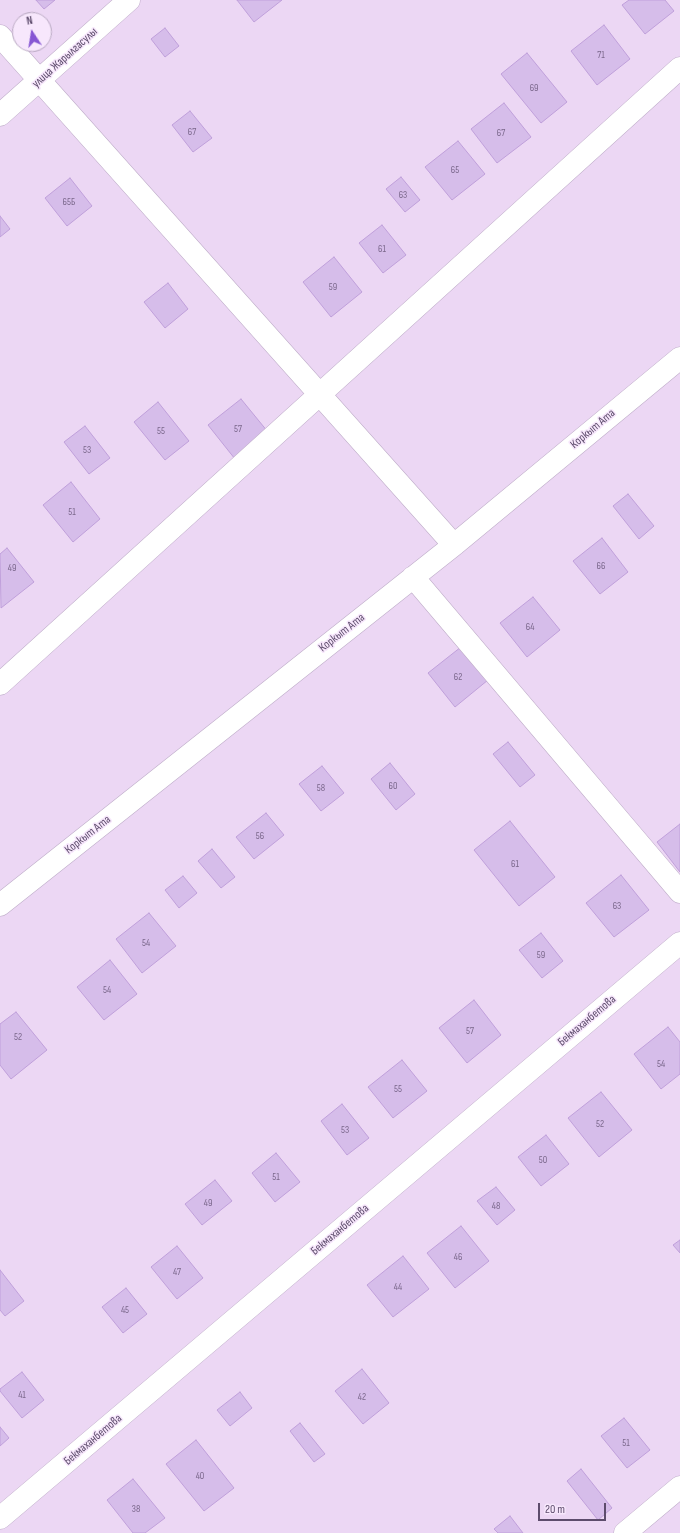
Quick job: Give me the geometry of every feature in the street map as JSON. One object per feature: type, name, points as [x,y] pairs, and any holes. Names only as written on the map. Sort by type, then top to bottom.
[{"type":"street","name":"улица Жарылгасулы","points":[[0,115],[129,0]]},
{"type":"street","points":[[0,36],[454,545]]},
{"type":"street","points":[[0,684],[680,68]]},
{"type":"street","name":"Коркыт Ата","points":[[0,905],[454,545],[680,358]]},
{"type":"street","points":[[413,577],[680,892]]},
{"type":"street","name":"Бекмаханбетова","points":[[0,1518],[680,943]]},
{"type":"street","points":[[625,1533],[680,1487]]},
{"type":"shaded area","points":[[0,0],[680,0],[680,1533],[0,1533]]},
{"type":"building","points":[[36,0],[55,0],[44,9]]},
{"type":"building","points":[[237,0],[282,0],[254,22]]},
{"type":"building","points":[[629,0],[665,0],[674,11],[645,34],[622,5]]},
{"type":"building","points":[[604,25],[630,59],[597,85],[571,51]]},
{"type":"building","points":[[165,28],[179,46],[165,57],[151,39]]},
{"type":"building","points":[[527,53],[567,102],[541,123],[501,74]]},
{"type":"building","points":[[504,103],[531,137],[497,163],[471,129]]},
{"type":"building","points":[[190,111],[212,138],[193,152],[172,125]]},
{"type":"building","points":[[458,141],[485,174],[452,200],[425,167]]},
{"type":"building","points":[[401,177],[420,200],[405,212],[386,189]]},
{"type":"building","points":[[70,178],[92,206],[67,226],[45,198]]},
{"type":"building","points":[[0,216],[10,229],[0,237]]},
{"type":"building","points":[[382,225],[406,255],[383,273],[359,243]]},
{"type":"building","points":[[334,257],[362,292],[331,317],[303,282]]},
{"type":"building","points":[[168,283],[188,309],[165,328],[144,302]]},
{"type":"building","points":[[241,399],[268,432],[235,459],[208,425]]},
{"type":"building","points":[[158,402],[189,441],[165,460],[134,422]]},
{"type":"building","points":[[85,426],[110,458],[89,474],[64,442]]},
{"type":"building","points":[[71,482],[100,519],[73,542],[43,505]]},
{"type":"building","points":[[628,494],[654,526],[639,539],[613,506]]},
{"type":"building","points":[[602,538],[628,572],[600,594],[573,561]]},
{"type":"building","points":[[7,548],[34,582],[1,608],[0,554]]},
{"type":"building","points":[[533,597],[560,630],[527,657],[500,623]]},
{"type":"building","points":[[461,647],[488,680],[455,707],[428,673]]},
{"type":"building","points":[[508,742],[535,775],[520,787],[493,754]]},
{"type":"building","points":[[390,763],[415,794],[396,810],[371,779]]},
{"type":"building","points":[[322,766],[344,793],[321,811],[299,784]]},
{"type":"building","points":[[266,813],[284,835],[254,859],[236,837]]},
{"type":"building","points":[[510,821],[555,877],[519,906],[474,850]]},
{"type":"building","points":[[680,824],[680,872],[657,842]]},
{"type":"building","points":[[212,849],[235,877],[221,888],[198,861]]},
{"type":"building","points":[[621,875],[649,910],[614,937],[586,903]]},
{"type":"building","points":[[183,876],[197,893],[179,908],[165,890]]},
{"type":"building","points":[[149,913],[176,946],[142,973],[116,939]]},
{"type":"building","points":[[541,933],[563,961],[542,978],[519,950]]},
{"type":"building","points":[[110,960],[137,994],[104,1020],[77,987]]},
{"type":"building","points":[[474,1000],[501,1035],[467,1063],[439,1028]]},
{"type":"building","points":[[16,1012],[47,1050],[11,1079],[0,1065],[0,1024]]},
{"type":"building","points":[[668,1027],[680,1042],[680,1074],[661,1089],[634,1054]]},
{"type":"building","points":[[402,1060],[427,1091],[393,1118],[368,1087]]},
{"type":"building","points":[[601,1092],[632,1130],[599,1157],[568,1118]]},
{"type":"building","points":[[342,1104],[369,1138],[347,1155],[321,1121]]},
{"type":"building","points":[[546,1135],[569,1164],[541,1186],[518,1157]]},
{"type":"building","points":[[276,1153],[300,1182],[275,1202],[252,1173]]},
{"type":"building","points":[[215,1180],[232,1201],[202,1225],[185,1204]]},
{"type":"building","points":[[496,1187],[515,1210],[497,1225],[477,1201]]},
{"type":"building","points":[[461,1226],[489,1261],[455,1288],[427,1253]]},
{"type":"building","points":[[680,1240],[680,1253],[673,1245]]},
{"type":"building","points":[[177,1246],[203,1278],[177,1299],[151,1267]]},
{"type":"building","points":[[403,1256],[429,1289],[393,1317],[367,1285]]},
{"type":"building","points":[[0,1270],[24,1301],[5,1316],[0,1310]]},
{"type":"building","points":[[126,1288],[147,1314],[123,1333],[102,1307]]},
{"type":"building","points":[[362,1369],[389,1403],[363,1424],[335,1391]]},
{"type":"building","points":[[22,1372],[44,1400],[22,1418],[0,1391],[0,1389]]},
{"type":"building","points":[[240,1392],[252,1408],[230,1426],[217,1410]]},
{"type":"building","points":[[624,1418],[650,1450],[627,1468],[601,1436]]},
{"type":"building","points":[[300,1423],[325,1454],[314,1462],[290,1431]]},
{"type":"building","points":[[0,1427],[9,1438],[0,1446]]},
{"type":"building","points":[[196,1440],[234,1488],[204,1511],[166,1464]]},
{"type":"building","points":[[581,1469],[612,1508],[598,1520],[567,1481]]},
{"type":"building","points":[[133,1479],[165,1518],[145,1533],[133,1533],[107,1500]]},
{"type":"building","points":[[510,1516],[523,1533],[498,1533],[494,1529]]}]
